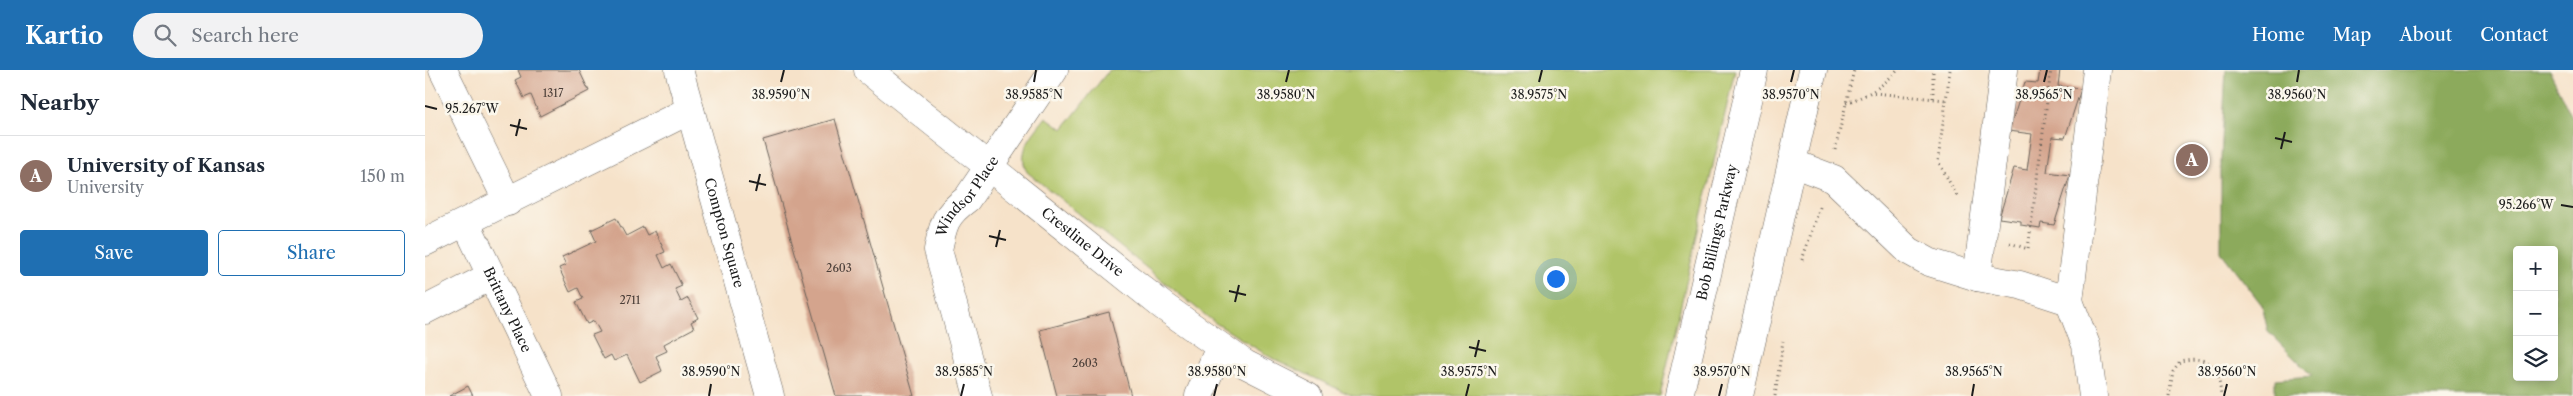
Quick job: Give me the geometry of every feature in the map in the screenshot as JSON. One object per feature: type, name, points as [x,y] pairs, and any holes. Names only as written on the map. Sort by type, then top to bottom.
[{"type":"main road","points":[[443,70],[508,202]]},
{"type":"main road","name":"Compton Square","points":[[679,70],[770,396]]},
{"type":"main road","name":"Crestline Drive","points":[[868,70],[1163,306],[1245,364],[1308,396]]},
{"type":"main road","name":"Windsor Place","points":[[978,396],[938,250],[942,229],[949,212],[967,199],[1054,70]]},
{"type":"main road","name":"Bob Billings Parkway","points":[[1679,396],[1753,70]]},
{"type":"main road","points":[[1739,396],[1813,70]]},
{"type":"main road","points":[[1977,277],[2004,70]]},
{"type":"main road","points":[[2093,396],[2086,345],[2069,301],[2097,70]]},
{"type":"main road","points":[[428,234],[466,222],[690,110]]},
{"type":"main road","points":[[1792,163],[1834,179],[1909,251],[1929,262],[1977,277],[2020,285],[2069,301]]},
{"type":"main road","name":"Brittany Place","points":[[466,222],[549,396]]},
{"type":"main road","points":[[425,310],[491,276]]},
{"type":"main road","points":[[1199,396],[1220,348]]},
{"type":"path","points":[[1835,150],[1854,70]]},
{"type":"path","points":[[1846,103],[1874,93],[1897,70]]},
{"type":"path","points":[[1933,70],[1933,98]]},
{"type":"path","points":[[1950,70],[1939,161],[1959,200]]},
{"type":"path","points":[[2007,242],[2028,249],[2051,70]]},
{"type":"path","points":[[1874,93],[1947,100]]},
{"type":"path","points":[[1801,262],[1823,198]]},
{"type":"path","points":[[1775,396],[1784,339]]},
{"type":"path","points":[[2169,396],[2173,371],[2180,361],[2193,358],[2204,360],[2215,368],[2220,379],[2221,396]]},
{"type":"green space","points":[[1109,70],[1735,70],[1660,396],[1353,396],[1270,357],[1214,322],[1027,172],[1024,164],[1025,149],[1046,117],[1063,129]]},
{"type":"green space","points":[[2226,70],[2549,70],[2573,119],[2573,396],[2275,396],[2275,379],[2312,376],[2268,332],[2262,305],[2221,252],[2221,158]]},
{"type":"building","points":[[518,70],[579,70],[589,91],[540,116],[531,95],[524,98],[515,80],[521,77]]},
{"type":"building","points":[[2040,70],[2060,70],[2058,86],[2081,89],[2065,138],[2052,137],[2047,172],[2070,175],[2054,225],[2041,223],[2040,228],[2021,225],[2021,221],[1999,218],[2014,168],[2027,170],[2032,134],[2009,131],[2025,82],[2038,83]]},
{"type":"building","points":[[835,119],[914,396],[836,396],[763,140]]},
{"type":"building","points":[[616,218],[626,236],[643,227],[647,235],[655,231],[665,252],[658,255],[664,268],[671,264],[682,286],[675,289],[681,302],[688,298],[698,318],[691,322],[694,328],[664,344],[667,351],[656,356],[662,371],[640,382],[627,355],[614,361],[611,355],[604,359],[592,335],[600,332],[594,321],[587,324],[576,302],[583,299],[578,288],[570,292],[559,268],[566,265],[562,257],[596,241],[591,230]]},
{"type":"building","points":[[1109,312],[1131,396],[1057,396],[1040,330]]},
{"type":"building","points":[[468,386],[473,396],[449,396]]},
{"type":"place","name":"University of Kansas","points":[[2192,160]]}]
